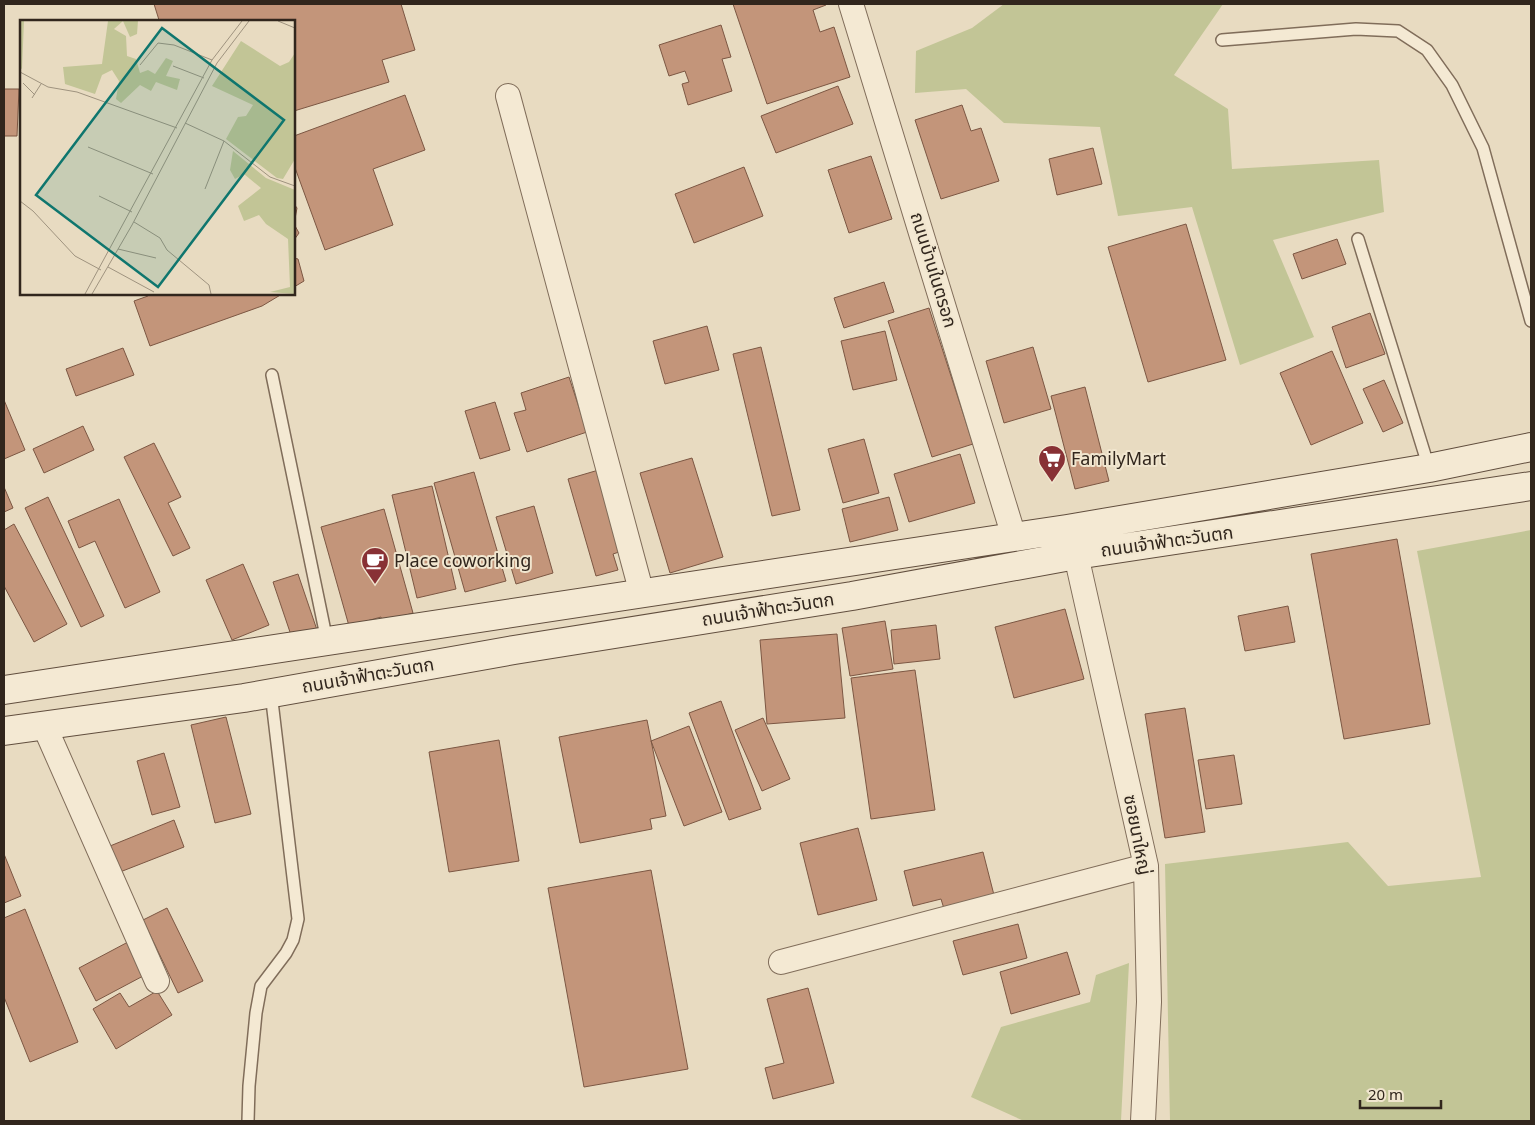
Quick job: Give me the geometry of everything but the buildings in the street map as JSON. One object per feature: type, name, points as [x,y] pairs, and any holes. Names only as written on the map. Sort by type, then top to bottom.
[{"type":"main road","name":"ถนนเจ้าฟ้าตะวันตก","points":[[4,690],[1014,537],[1429,468],[1531,447]]},
{"type":"main road","name":"ถนนเจ้าฟ้าตะวันตก","points":[[4,731],[271,694],[514,650],[852,596],[1076,555],[1531,486]]},
{"type":"street","name":"ถนนบ้านในตรอก","points":[[851,4],[1014,537]]},
{"type":"street","points":[[508,96],[642,594]]},
{"type":"street","name":"ซอยนาใหญ่","points":[[1076,555],[1146,866],[1149,1002],[1144,1121]]},
{"type":"street","points":[[44,725],[157,981]]},
{"type":"street","points":[[780,962],[1146,866]]},
{"type":"lane","points":[[1222,40],[1356,29],[1398,31],[1426,50],[1452,85],[1482,148],[1531,321]]},
{"type":"lane","points":[[1358,239],[1429,468]]},
{"type":"lane","points":[[272,375],[327,641]]},
{"type":"lane","points":[[248,1121],[249,1086],[256,1013],[261,986],[286,953],[293,940],[298,919],[271,694]]},
{"type":"green space","points":[[1004,4],[1223,4],[1174,75],[1228,109],[1232,169],[1379,160],[1384,212],[1273,240],[1314,337],[1240,365],[1192,207],[1118,216],[1100,127],[1004,123],[966,89],[915,93],[916,51],[972,28]]},
{"type":"green space","points":[[1531,530],[1531,1121],[1170,1121],[1165,864],[1348,842],[1388,886],[1481,877],[1417,551]]},
{"type":"green space","points":[[1129,963],[1121,1121],[1024,1121],[971,1097],[1001,1027],[1090,1002],[1096,975]]},
{"type":"place","name":"FamilyMart","points":[[1052,483]]},
{"type":"place","name":"Place coworking","points":[[375,585]]}]
